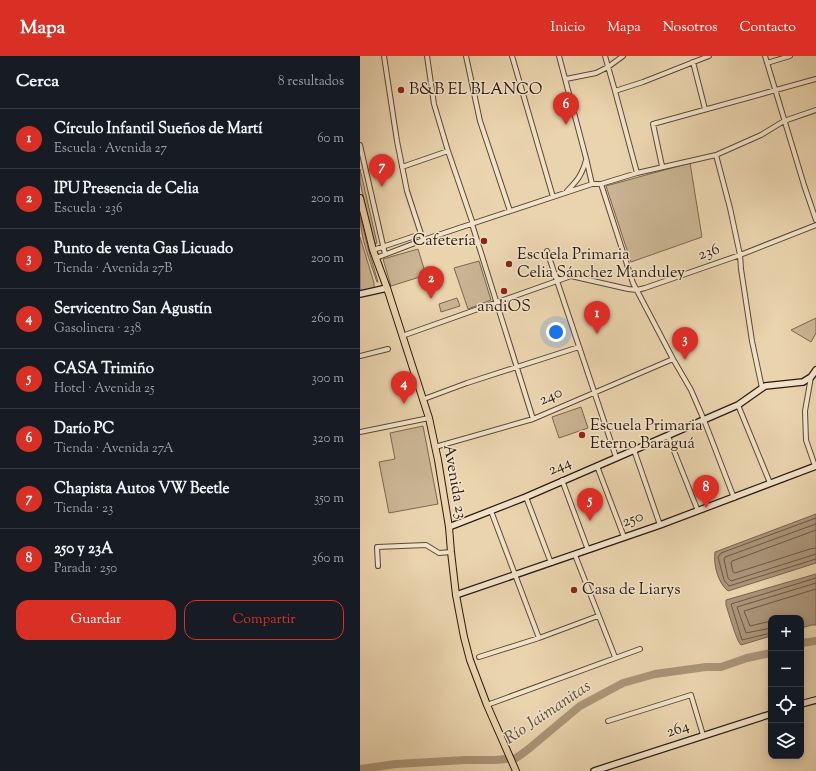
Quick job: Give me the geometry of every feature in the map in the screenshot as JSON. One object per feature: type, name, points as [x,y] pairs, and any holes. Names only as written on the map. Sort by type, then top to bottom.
[{"type":"main road","name":"Avenida 23","points":[[360,198],[373,250],[387,288],[429,418],[449,527],[456,595],[470,660],[487,705],[515,770]]},
{"type":"street","points":[[384,56],[407,191],[423,240]]},
{"type":"street","points":[[427,56],[434,104],[533,419]]},
{"type":"street","points":[[466,56],[479,117],[510,211]]},
{"type":"street","points":[[512,56],[553,197]]},
{"type":"street","points":[[559,56],[592,184]]},
{"type":"street","points":[[605,56],[637,173]]},
{"type":"street","points":[[566,79],[596,73],[608,67],[623,56]]},
{"type":"street","points":[[615,91],[643,82],[709,56]]},
{"type":"street","points":[[765,56],[811,209],[816,220]]},
{"type":"street","points":[[767,63],[790,56]]},
{"type":"street","points":[[693,62],[705,109]]},
{"type":"street","points":[[662,166],[653,124],[816,79]]},
{"type":"street","points":[[376,258],[423,240],[592,184],[601,184],[662,166],[716,155],[761,135],[784,121],[816,110]]},
{"type":"street","points":[[360,145],[385,254]]},
{"type":"street","points":[[402,167],[448,151]]},
{"type":"street","points":[[716,155],[730,208],[740,255],[740,269],[762,388]]},
{"type":"street","points":[[566,193],[578,180],[584,168],[586,158]]},
{"type":"street","points":[[601,184],[637,290],[691,390],[734,498]]},
{"type":"street","name":"236","points":[[637,290],[740,255],[816,225]]},
{"type":"street","points":[[373,250],[421,234]]},
{"type":"street","points":[[547,251],[616,457]]},
{"type":"street","points":[[402,336],[571,276],[637,290]]},
{"type":"street","points":[[360,294],[387,288]]},
{"type":"street","points":[[424,399],[579,347]]},
{"type":"street","points":[[360,356],[388,349]]},
{"type":"street","name":"240","points":[[435,447],[533,419],[673,359]]},
{"type":"street","points":[[816,370],[811,377],[805,411],[806,440],[816,466]]},
{"type":"street","name":"244","points":[[449,527],[526,497],[562,480],[738,405],[762,388],[803,382],[811,377]]},
{"type":"street","points":[[738,405],[770,483]]},
{"type":"street","points":[[360,432],[429,418]]},
{"type":"street","points":[[668,436],[698,511]]},
{"type":"street","points":[[634,450],[660,525]]},
{"type":"street","points":[[597,466],[624,537]]},
{"type":"street","name":"250","points":[[456,595],[660,525],[816,466]]},
{"type":"street","points":[[562,480],[588,550]]},
{"type":"street","points":[[526,497],[551,563]]},
{"type":"street","points":[[491,511],[539,638]]},
{"type":"street","points":[[378,566],[377,547],[426,546],[439,553],[451,552]]},
{"type":"street","points":[[575,555],[615,657]]},
{"type":"street","points":[[479,657],[539,638],[598,616]]},
{"type":"street","points":[[487,705],[640,649]]},
{"type":"street","points":[[608,721],[691,695],[703,735]]},
{"type":"street","points":[[804,704],[816,702]]},
{"type":"street","name":"264","points":[[594,771],[768,715]]},
{"type":"shaded area","points":[[690,163],[702,237],[631,262],[606,186]]},
{"type":"shaded area","points":[[360,169],[377,243],[374,244],[360,182]]},
{"type":"shaded area","points":[[360,215],[378,282],[364,240],[360,223]]},
{"type":"shaded area","points":[[360,237],[374,283],[374,289],[360,290]]},
{"type":"shaded area","points":[[418,249],[426,275],[391,286],[383,259]]},
{"type":"shaded area","points":[[479,261],[491,300],[468,309],[454,268]]},
{"type":"shaded area","points":[[457,298],[460,306],[441,312],[439,304]]},
{"type":"shaded area","points":[[816,318],[816,333],[811,342],[791,330]]},
{"type":"shaded area","points":[[581,407],[588,428],[559,438],[552,417]]},
{"type":"shaded area","points":[[423,426],[438,504],[389,513],[379,462],[395,459],[390,433]]},
{"type":"water","points":[[816,514],[816,563],[728,591],[724,588],[717,573],[715,552]]},
{"type":"water","points":[[816,574],[816,625],[804,627],[804,615],[768,615],[768,637],[741,645],[737,638],[726,605],[726,600]]},
{"type":"waterway","name":"Río Jaimanitas","points":[[804,643],[816,641]]},
{"type":"waterway","name":"Río Jaimanitas","points":[[360,769],[396,764],[516,758],[580,706],[623,683],[655,674],[706,667],[721,667],[747,658],[768,654]]},
{"type":"place","name":"B&B EL BLANCO","points":[[401,90]]},
{"type":"place","name":"Darío PC","points":[[566,125]]},
{"type":"place","name":"Chapista Autos VW Beetle","points":[[382,187]]},
{"type":"place","name":"Cafetería","points":[[484,241]]},
{"type":"place","name":"Escuela Primaria Celia Sánchez Manduley","points":[[509,264]]},
{"type":"place","name":"andiOS","points":[[504,291]]},
{"type":"place","name":"IPU Presencia de Celia","points":[[431,299]]},
{"type":"place","name":"Círculo Infantil Sueños de Martí","points":[[597,334]]},
{"type":"place","name":"Punto de venta Gas Licuado","points":[[685,360]]},
{"type":"place","name":"Servicentro San Agustín","points":[[404,404]]},
{"type":"place","name":"Escuela Primaria Eterno Baraguá","points":[[582,435]]},
{"type":"place","name":"250 y 23A","points":[[706,508]]},
{"type":"place","name":"CASA Trimiño","points":[[590,521]]},
{"type":"place","name":"Casa de Liarys","points":[[574,590]]}]
